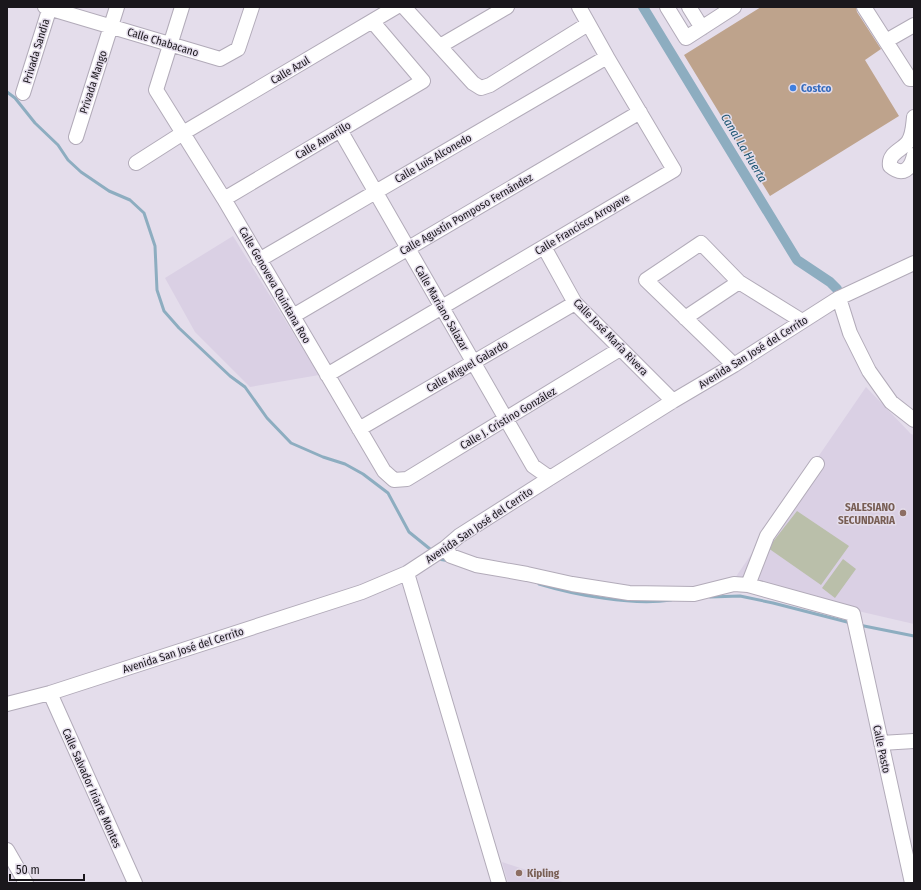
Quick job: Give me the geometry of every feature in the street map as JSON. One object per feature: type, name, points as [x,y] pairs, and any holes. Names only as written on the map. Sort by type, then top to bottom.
[{"type":"street","name":"Privada Mango","points":[[76,136],[117,7]]},
{"type":"street","points":[[170,44],[182,7]]},
{"type":"street","name":"Calle Chabacano","points":[[48,8],[220,59],[238,49],[252,7]]},
{"type":"street","name":"Calle Azul","points":[[136,163],[183,133],[396,7]]},
{"type":"street","points":[[404,7],[473,83],[481,88],[490,85],[588,24]]},
{"type":"street","points":[[440,46],[507,7]]},
{"type":"street","name":"Calle Francisco Arroyave","points":[[327,375],[674,170],[579,7]]},
{"type":"street","points":[[667,7],[686,38],[728,9]]},
{"type":"street","points":[[689,7],[702,28]]},
{"type":"street","points":[[864,7],[910,78],[914,79]]},
{"type":"street","name":"Privada Sandía","points":[[23,93],[48,8]]},
{"type":"street","name":"Calle Amarillo","points":[[224,199],[423,81],[372,21]]},
{"type":"street","points":[[886,41],[914,24]]},
{"type":"street","name":"Calle Genoveva Quintana Roo","points":[[170,44],[156,90],[224,199],[384,472],[394,480]]},
{"type":"street","name":"Calle Luis Alconedo","points":[[260,260],[607,57]]},
{"type":"street","name":"Calle Agustín Pomposo Fernández","points":[[293,316],[640,112]]},
{"type":"street","points":[[914,117],[912,132],[907,143],[898,149],[892,157],[889,162],[890,166],[898,172],[904,171],[909,168],[914,155]]},
{"type":"street","name":"Calle Mariano Salazar","points":[[340,130],[533,466],[550,478]]},
{"type":"street","points":[[734,365],[646,280],[701,243],[739,282],[802,321]]},
{"type":"street","name":"Calle José María Rivera","points":[[544,247],[575,303],[673,401]]},
{"type":"street","name":"Avenida San José del Cerrito","points":[[7,704],[50,693],[362,592],[407,573],[459,536],[550,478],[673,401],[734,365],[839,298],[914,263]]},
{"type":"street","points":[[686,318],[739,282]]},
{"type":"street","points":[[839,298],[850,333],[869,371],[892,402],[914,420]]},
{"type":"street","name":"Calle Miguel Galardo","points":[[359,429],[575,303]]},
{"type":"street","name":"Calle J. Cristino González","points":[[394,480],[407,479],[620,349]]},
{"type":"street","points":[[444,548],[451,556],[476,565],[572,584],[629,593],[694,594],[734,584],[748,585],[767,536],[817,464]]},
{"type":"street","points":[[532,490],[533,466]]},
{"type":"street","points":[[407,573],[499,883]]},
{"type":"street","name":"Calle Pasto","points":[[748,585],[855,622],[912,883]]},
{"type":"street","name":"Calle Salvador Iriarte Montes","points":[[50,693],[135,883]]},
{"type":"street","points":[[881,743],[914,741]]},
{"type":"street","points":[[7,851],[26,883]]},
{"type":"shaded area","points":[[233,236],[319,375],[250,387],[195,332],[165,278]]},
{"type":"shaded area","points":[[866,387],[911,434],[914,435],[914,624],[845,608],[735,578]]},
{"type":"shaded area","name":"Kipling","points":[[502,862],[566,883],[508,883]]},
{"type":"green space","points":[[797,511],[849,546],[821,585],[768,548]]},
{"type":"green space","points":[[843,559],[856,569],[835,598],[822,588]]},
{"type":"building","name":"Costco","points":[[761,7],[856,7],[857,12],[881,49],[865,60],[899,116],[770,196],[684,55]]},
{"type":"waterway","name":"Canal La Huerta","points":[[643,7],[797,260],[830,282],[837,289]]},
{"type":"waterway","points":[[7,92],[15,98],[35,123],[58,145],[68,160],[81,172],[109,191],[130,200],[144,213],[155,246],[157,290],[164,311],[179,328],[230,376],[245,387],[267,418],[291,443],[323,457],[345,464],[363,474],[388,493],[409,532],[430,549]]},
{"type":"waterway","points":[[438,559],[450,561]]},
{"type":"waterway","points":[[539,584],[569,592],[604,598],[639,602],[671,600]]},
{"type":"waterway","points":[[710,597],[740,596],[851,623]]},
{"type":"waterway","points":[[859,625],[914,636]]},
{"type":"place","name":"Costco","points":[[793,88]]},
{"type":"place","name":"SALESIANO SECUNDARIA","points":[[903,513]]},
{"type":"place","name":"Kipling","points":[[519,873]]}]
